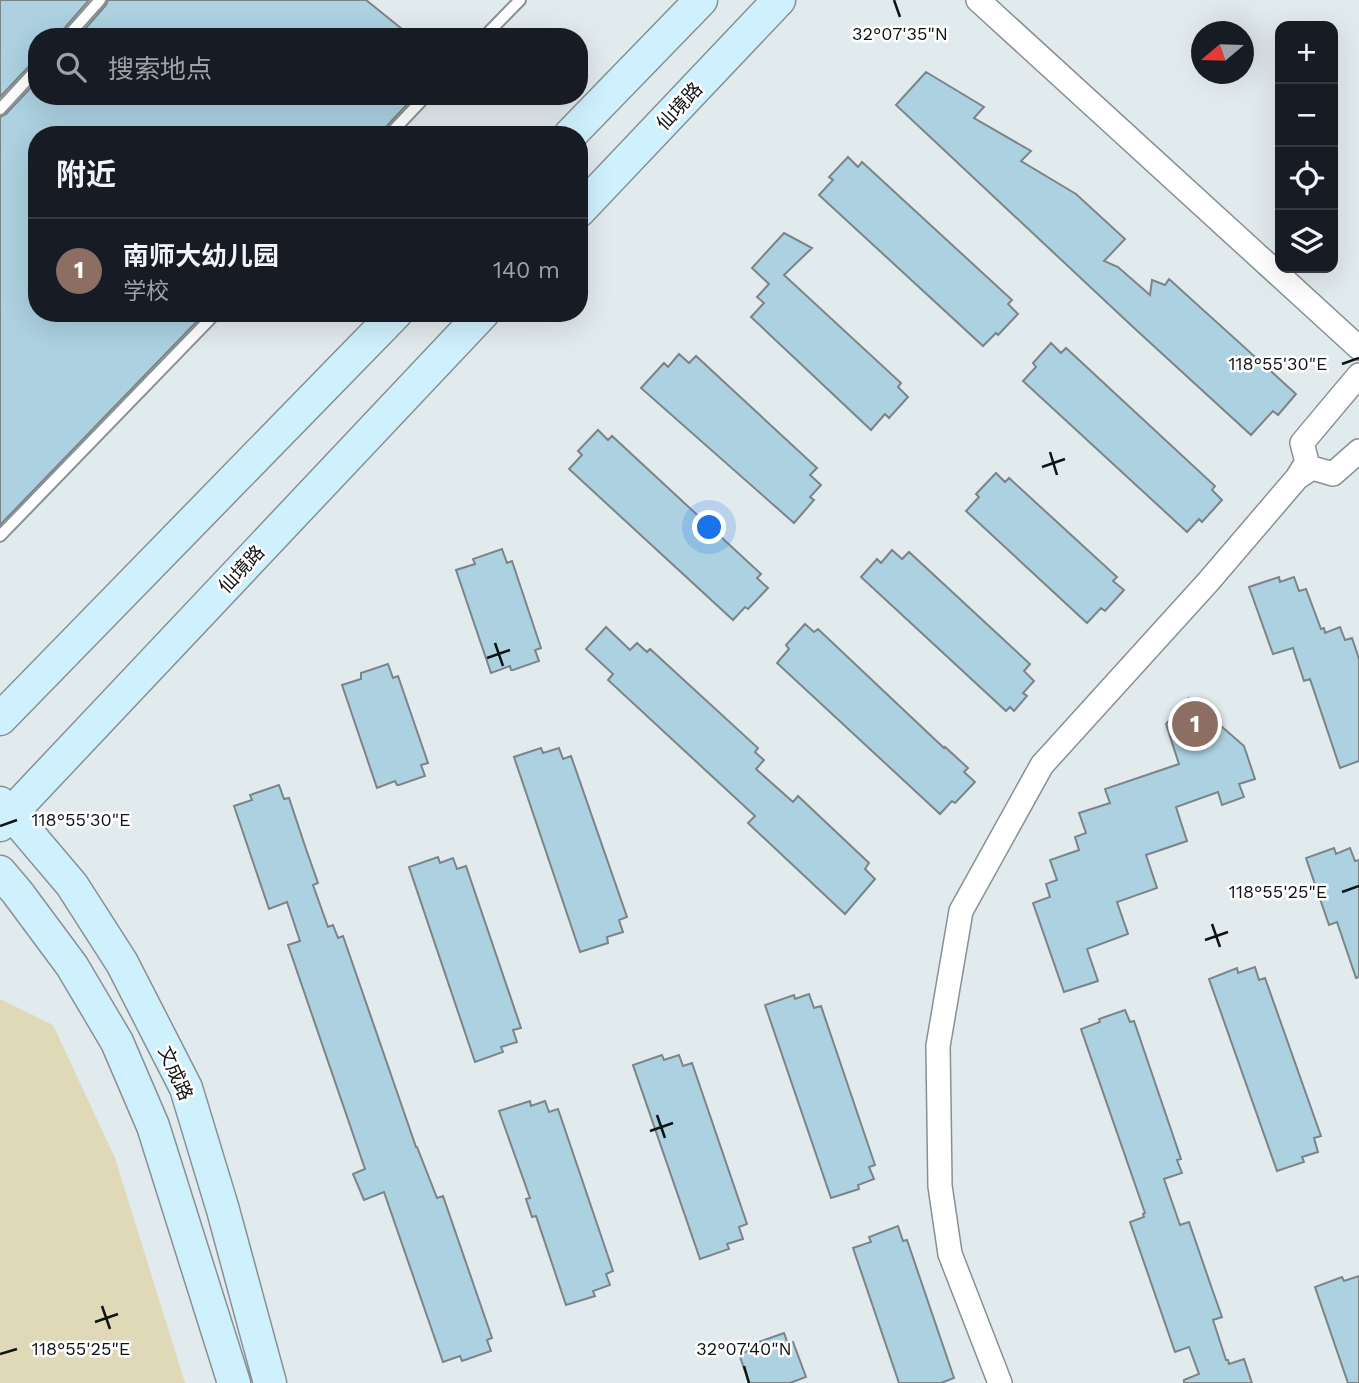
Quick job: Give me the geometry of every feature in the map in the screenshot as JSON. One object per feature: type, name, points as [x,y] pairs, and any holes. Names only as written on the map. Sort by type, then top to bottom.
[{"type":"main road","points":[[579,126],[701,0]]},
{"type":"main road","name":"仙境路","points":[[588,202],[779,0]]},
{"type":"main road","points":[[0,719],[387,322]]},
{"type":"main road","name":"仙境路","points":[[4,814],[474,322]]},
{"type":"main road","name":"文成路","points":[[4,814],[72,884],[115,951],[186,1088],[223,1210],[270,1383]]},
{"type":"main road","points":[[0,872],[72,966],[117,1042],[153,1126],[234,1383]]},
{"type":"street","points":[[978,0],[1359,348]]},
{"type":"street","points":[[1000,1383],[950,1254],[940,1186],[938,1046],[961,911],[1042,765],[1208,582],[1297,478],[1307,462],[1303,443],[1359,375]]},
{"type":"street","points":[[1297,478],[1312,468],[1334,474],[1359,451]]},
{"type":"lane","points":[[75,28],[100,0]]},
{"type":"lane","points":[[493,28],[520,0]]},
{"type":"lane","points":[[0,110],[28,79]]},
{"type":"lane","points":[[398,126],[417,105]]},
{"type":"lane","points":[[0,536],[207,322]]},
{"type":"shaded area","points":[[0,999],[53,1025],[115,1158],[185,1383],[0,1383]]},
{"type":"building","points":[[0,0],[89,0],[64,28],[28,28],[28,67],[0,97]]},
{"type":"building","points":[[108,0],[366,0],[401,28],[86,28]]},
{"type":"building","points":[[926,72],[984,107],[974,118],[1031,151],[1021,161],[1076,194],[1125,239],[1104,261],[1118,267],[1150,295],[1152,280],[1165,285],[1169,279],[1296,394],[1278,415],[1273,411],[1251,435],[896,105]]},
{"type":"building","points":[[28,91],[28,105],[407,105],[387,126],[28,126],[28,322],[196,322],[0,525],[0,117]]},
{"type":"building","points":[[848,157],[858,167],[862,162],[1012,300],[1008,304],[1018,314],[998,335],[996,333],[983,346],[819,195],[833,180],[829,177]]},
{"type":"building","points":[[784,233],[812,248],[784,275],[901,383],[898,387],[908,397],[889,418],[885,414],[871,430],[751,317],[764,303],[757,297],[769,284],[752,268]]},
{"type":"building","points":[[1051,343],[1061,353],[1066,348],[1215,486],[1212,490],[1222,500],[1202,522],[1199,519],[1187,532],[1023,381],[1036,367],[1033,363]]},
{"type":"building","points":[[679,354],[689,363],[696,356],[817,468],[810,475],[821,485],[810,497],[814,500],[794,523],[641,388],[664,363],[668,367]]},
{"type":"building","points":[[598,430],[608,440],[612,436],[761,574],[757,578],[768,588],[748,609],[745,607],[733,620],[569,469],[582,455],[578,451]]},
{"type":"building","points":[[996,473],[1005,482],[1009,478],[1117,577],[1113,581],[1124,590],[1105,611],[1101,608],[1087,623],[966,511],[979,497],[976,494]]},
{"type":"building","points":[[502,549],[507,563],[512,561],[541,648],[535,650],[539,661],[513,670],[510,666],[491,673],[456,570],[475,564],[473,559]]},
{"type":"building","points":[[892,550],[902,559],[909,552],[1030,664],[1024,671],[1034,681],[1023,693],[1027,696],[1014,711],[1010,707],[1006,711],[861,577],[877,559],[881,563]]},
{"type":"building","points":[[1279,577],[1280,582],[1294,577],[1299,591],[1306,589],[1325,633],[1340,627],[1345,640],[1352,638],[1359,659],[1359,761],[1340,768],[1310,679],[1304,681],[1293,648],[1273,654],[1249,587]]},
{"type":"building","points":[[805,624],[814,632],[818,629],[968,768],[964,772],[975,782],[955,803],[952,801],[940,814],[777,663],[789,649],[786,645]]},
{"type":"building","points":[[606,627],[630,650],[637,643],[647,652],[650,649],[758,748],[755,752],[764,760],[756,769],[793,802],[798,796],[869,863],[865,869],[875,879],[845,914],[748,823],[755,816],[608,680],[613,674],[586,649]]},
{"type":"building","points":[[388,664],[393,678],[398,676],[428,763],[421,765],[425,776],[399,785],[395,781],[377,788],[342,685],[361,679],[361,673]]},
{"type":"building","points":[[1189,698],[1244,746],[1255,779],[1239,784],[1244,797],[1222,805],[1218,792],[1176,807],[1187,841],[1146,855],[1157,888],[1117,902],[1128,934],[1087,949],[1098,981],[1064,992],[1033,903],[1050,897],[1046,884],[1057,880],[1050,860],[1079,850],[1075,837],[1086,833],[1079,813],[1110,803],[1105,789],[1179,764],[1166,724]]},
{"type":"building","points":[[541,748],[543,753],[559,748],[563,759],[571,756],[627,917],[619,920],[623,932],[607,937],[608,943],[580,952],[514,757]]},
{"type":"building","points":[[279,785],[284,799],[289,798],[318,883],[313,885],[328,927],[333,925],[338,938],[343,936],[416,1147],[437,1198],[443,1196],[492,1338],[487,1340],[491,1351],[462,1361],[460,1356],[443,1362],[384,1192],[364,1200],[353,1174],[365,1169],[288,945],[300,941],[287,902],[269,909],[234,806],[252,800],[250,795]]},
{"type":"building","points":[[1334,848],[1336,854],[1350,848],[1355,861],[1359,860],[1359,977],[1356,978],[1337,922],[1329,925],[1306,858]]},
{"type":"building","points":[[438,857],[440,863],[453,858],[457,869],[466,866],[521,1028],[513,1030],[517,1042],[501,1047],[503,1052],[475,1062],[409,867]]},
{"type":"building","points":[[1255,967],[1259,980],[1265,978],[1321,1136],[1314,1138],[1318,1152],[1302,1157],[1304,1162],[1277,1171],[1209,979],[1237,968],[1238,973]]},
{"type":"building","points":[[809,994],[814,1008],[821,1006],[875,1165],[869,1167],[874,1179],[858,1185],[859,1189],[831,1198],[765,1005],[794,995],[795,999]]},
{"type":"building","points":[[1125,1010],[1130,1022],[1134,1021],[1181,1159],[1177,1160],[1182,1173],[1164,1179],[1180,1225],[1189,1222],[1222,1317],[1213,1320],[1226,1360],[1229,1364],[1244,1359],[1252,1383],[1184,1383],[1184,1380],[1199,1374],[1189,1347],[1175,1352],[1130,1222],[1144,1217],[1145,1213],[1081,1029]]},
{"type":"building","points":[[662,1055],[664,1060],[679,1055],[683,1066],[692,1063],[747,1224],[739,1227],[743,1239],[727,1244],[729,1249],[700,1259],[633,1065]]},
{"type":"building","points":[[530,1101],[531,1106],[545,1101],[549,1112],[558,1109],[613,1271],[606,1274],[610,1285],[593,1291],[595,1296],[566,1305],[536,1216],[532,1217],[526,1199],[530,1198],[499,1111]]},
{"type":"building","points":[[898,1226],[903,1241],[907,1240],[954,1378],[941,1383],[899,1383],[853,1248],[871,1242],[869,1237]]},
{"type":"building","points":[[1359,1276],[1359,1383],[1348,1383],[1315,1287],[1342,1277],[1344,1281]]},
{"type":"building","points":[[784,1333],[788,1344],[793,1342],[806,1377],[790,1383],[749,1383],[739,1354],[758,1348],[756,1343]]},
{"type":"place","name":"南师大幼儿园","points":[[1195,724]]}]
